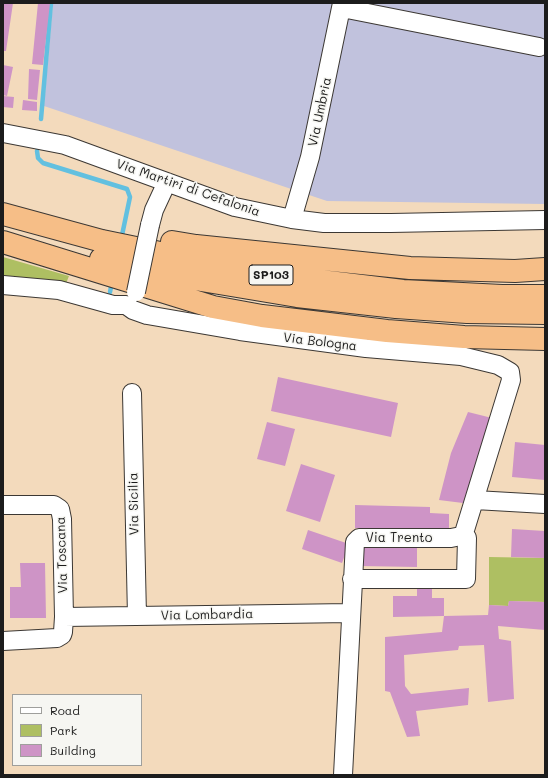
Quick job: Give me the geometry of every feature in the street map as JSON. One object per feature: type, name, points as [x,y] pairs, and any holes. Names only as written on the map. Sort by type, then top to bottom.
[{"type":"highway","name":"SP103","points":[[3,203],[106,230],[196,246],[410,268],[515,271],[545,269]]},
{"type":"highway","name":"SP103","points":[[3,214],[102,241],[209,264],[279,276],[403,291],[502,296],[545,296]]},
{"type":"highway","name":"SP103","points":[[3,232],[100,259],[171,275],[297,296],[396,307],[467,312],[545,313]]},
{"type":"highway","points":[[3,242],[213,307],[262,316],[387,331],[464,337],[543,339]]},
{"type":"street","points":[[342,5],[539,47]]},
{"type":"street","name":"Via Umbria","points":[[292,220],[310,158],[342,5]]},
{"type":"street","name":"Via Martiri di Cefalonia","points":[[3,133],[65,145],[249,211],[292,220],[324,223],[376,223],[545,220]]},
{"type":"street","points":[[131,299],[154,210],[167,182]]},
{"type":"street","name":"Via Bologna","points":[[3,285],[50,288],[113,305],[131,299],[133,310],[147,315],[269,336],[366,348],[461,356],[498,365],[508,370],[511,376],[475,500]]},
{"type":"street","name":"Via Sicilia","points":[[132,392],[137,616]]},
{"type":"street","points":[[352,579],[466,579],[466,538],[464,533],[475,500],[545,504]]},
{"type":"street","name":"Via Toscana","points":[[3,505],[54,504],[60,509],[62,519],[64,617],[64,628],[62,635],[49,640],[3,641]]},
{"type":"street","name":"Via Trento","points":[[343,775],[350,613],[355,541],[364,538],[451,538],[461,536],[464,533]]},
{"type":"street","name":"Via Lombardia","points":[[64,617],[350,613]]},
{"type":"shaded area","points":[[53,3],[545,3],[545,204],[327,201],[44,106]]},
{"type":"green space","points":[[3,257],[69,276],[63,291],[3,285]]},
{"type":"green space","points":[[489,557],[545,558],[545,602],[509,601],[508,606],[489,605]]},
{"type":"building","points":[[3,3],[13,3],[6,51],[3,51]]},
{"type":"building","points":[[38,3],[50,3],[43,65],[32,64]]},
{"type":"building","points":[[3,65],[13,67],[7,96],[3,95]]},
{"type":"building","points":[[29,69],[40,70],[37,100],[28,99]]},
{"type":"building","points":[[3,96],[14,97],[13,108],[3,107]]},
{"type":"building","points":[[23,100],[37,102],[37,111],[22,110]]},
{"type":"building","points":[[278,377],[398,403],[391,437],[271,411]]},
{"type":"building","points":[[468,412],[492,418],[463,503],[439,500],[451,453]]},
{"type":"building","points":[[267,422],[295,429],[285,466],[257,459]]},
{"type":"building","points":[[515,442],[545,445],[545,480],[512,477]]},
{"type":"building","points":[[301,464],[335,475],[320,522],[286,511]]},
{"type":"building","points":[[355,505],[430,507],[430,513],[449,514],[449,530],[355,528]]},
{"type":"building","points":[[512,529],[545,531],[545,558],[511,557]]},
{"type":"building","points":[[308,530],[349,544],[342,563],[302,549]]},
{"type":"building","points":[[361,543],[417,543],[417,567],[360,566]]},
{"type":"building","points":[[20,563],[45,563],[46,618],[10,618],[10,587],[21,587]]},
{"type":"building","points":[[417,587],[432,587],[432,598],[444,598],[444,616],[393,617],[393,596],[417,596]]},
{"type":"building","points":[[509,601],[545,602],[545,630],[498,626],[499,639],[511,641],[514,699],[488,702],[484,645],[459,646],[458,650],[404,655],[405,686],[411,694],[469,688],[468,705],[416,711],[420,736],[407,737],[390,692],[385,691],[385,637],[442,632],[444,616],[488,615],[489,605],[508,606]]},
{"type":"waterway","points":[[41,119],[51,3]]},
{"type":"waterway","points":[[37,151],[38,158],[43,163],[127,189],[130,197],[121,240]]},
{"type":"waterway","points":[[110,292],[112,282]]}]
